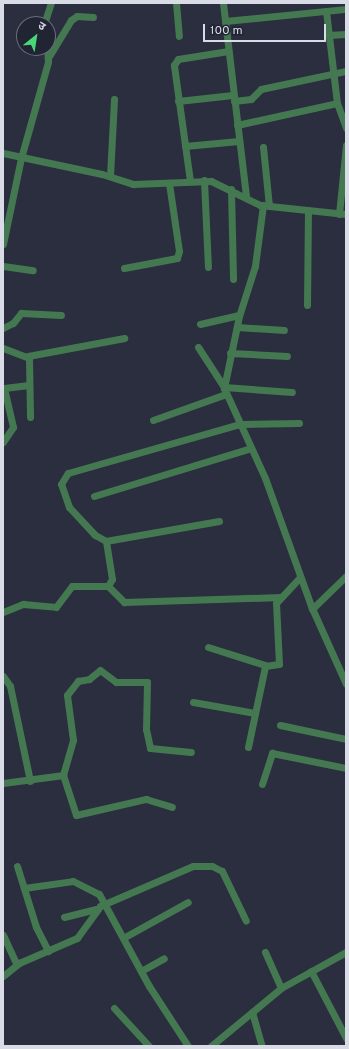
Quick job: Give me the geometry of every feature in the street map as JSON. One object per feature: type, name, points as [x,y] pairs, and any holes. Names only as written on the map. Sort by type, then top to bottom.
[{"type":"street","points":[[47,16],[51,3]]},
{"type":"street","points":[[176,3],[179,36]]},
{"type":"street","points":[[223,3],[246,198]]},
{"type":"street","points":[[225,21],[346,9]]},
{"type":"street","points":[[326,11],[332,72],[346,128]]},
{"type":"street","points":[[3,244],[21,158],[48,58],[71,20],[77,16],[93,17]]},
{"type":"street","points":[[328,35],[346,34]]},
{"type":"street","points":[[190,181],[178,101],[176,60],[228,51]]},
{"type":"street","points":[[178,101],[233,98],[251,99],[261,89],[332,72],[346,71]]},
{"type":"street","points":[[110,176],[114,99]]},
{"type":"street","points":[[237,125],[341,107]]},
{"type":"street","points":[[185,146],[239,141]]},
{"type":"street","points":[[225,390],[230,353],[239,315],[255,266],[266,206],[263,147]]},
{"type":"street","points":[[3,153],[110,176],[133,184],[204,180],[231,189],[246,198],[266,206],[343,214],[346,150]]},
{"type":"street","points":[[204,180],[208,267]]},
{"type":"street","points":[[124,268],[177,258],[179,251],[169,183]]},
{"type":"street","points":[[231,189],[233,279]]},
{"type":"street","points":[[307,305],[308,210]]},
{"type":"street","points":[[3,266],[33,270]]},
{"type":"street","points":[[3,328],[13,323],[20,313],[61,315]]},
{"type":"street","points":[[200,324],[239,315]]},
{"type":"street","points":[[237,327],[284,330]]},
{"type":"street","points":[[3,348],[28,356],[124,338]]},
{"type":"street","points":[[198,347],[225,390],[251,448],[279,513],[312,609],[346,684]]},
{"type":"street","points":[[230,353],[287,356]]},
{"type":"street","points":[[28,356],[30,417]]},
{"type":"street","points":[[3,442],[13,427],[4,388],[29,385]]},
{"type":"street","points":[[153,420],[225,390],[292,392]]},
{"type":"street","points":[[219,521],[106,541],[95,535],[63,498],[61,484],[68,473],[240,424],[299,423]]},
{"type":"street","points":[[94,496],[251,448]]},
{"type":"street","points":[[106,541],[112,579],[108,586]]},
{"type":"street","points":[[312,609],[346,576]]},
{"type":"street","points":[[208,647],[266,665],[279,664],[275,609],[281,597],[300,577]]},
{"type":"street","points":[[3,612],[23,604],[56,607],[72,586],[108,586],[124,602],[281,597]]},
{"type":"street","points":[[248,748],[266,665]]},
{"type":"street","points":[[172,807],[146,799],[76,815],[62,774],[73,740],[67,695],[78,681],[88,679],[100,670],[116,682],[147,682],[146,729],[150,748],[191,752]]},
{"type":"street","points":[[3,676],[10,686],[30,781]]},
{"type":"street","points":[[193,702],[255,713]]},
{"type":"street","points":[[280,725],[346,739]]},
{"type":"street","points":[[262,784],[272,753],[346,768]]},
{"type":"street","points":[[3,783],[30,781],[62,774]]},
{"type":"street","points":[[17,866],[48,951]]},
{"type":"street","points":[[64,917],[96,909],[193,866],[212,866],[226,876],[246,921]]},
{"type":"street","points":[[24,888],[73,881],[94,890],[105,904],[141,971],[188,1046]]},
{"type":"street","points":[[122,938],[188,902]]},
{"type":"street","points":[[3,976],[17,965],[78,938],[96,909]]},
{"type":"street","points":[[3,935],[17,965]]},
{"type":"street","points":[[265,952],[281,988]]},
{"type":"street","points":[[211,1046],[281,988],[346,952]]},
{"type":"street","points":[[141,971],[164,958]]},
{"type":"street","points":[[310,971],[346,1038]]},
{"type":"street","points":[[114,1008],[149,1046]]},
{"type":"street","points":[[252,1012],[262,1046]]}]
